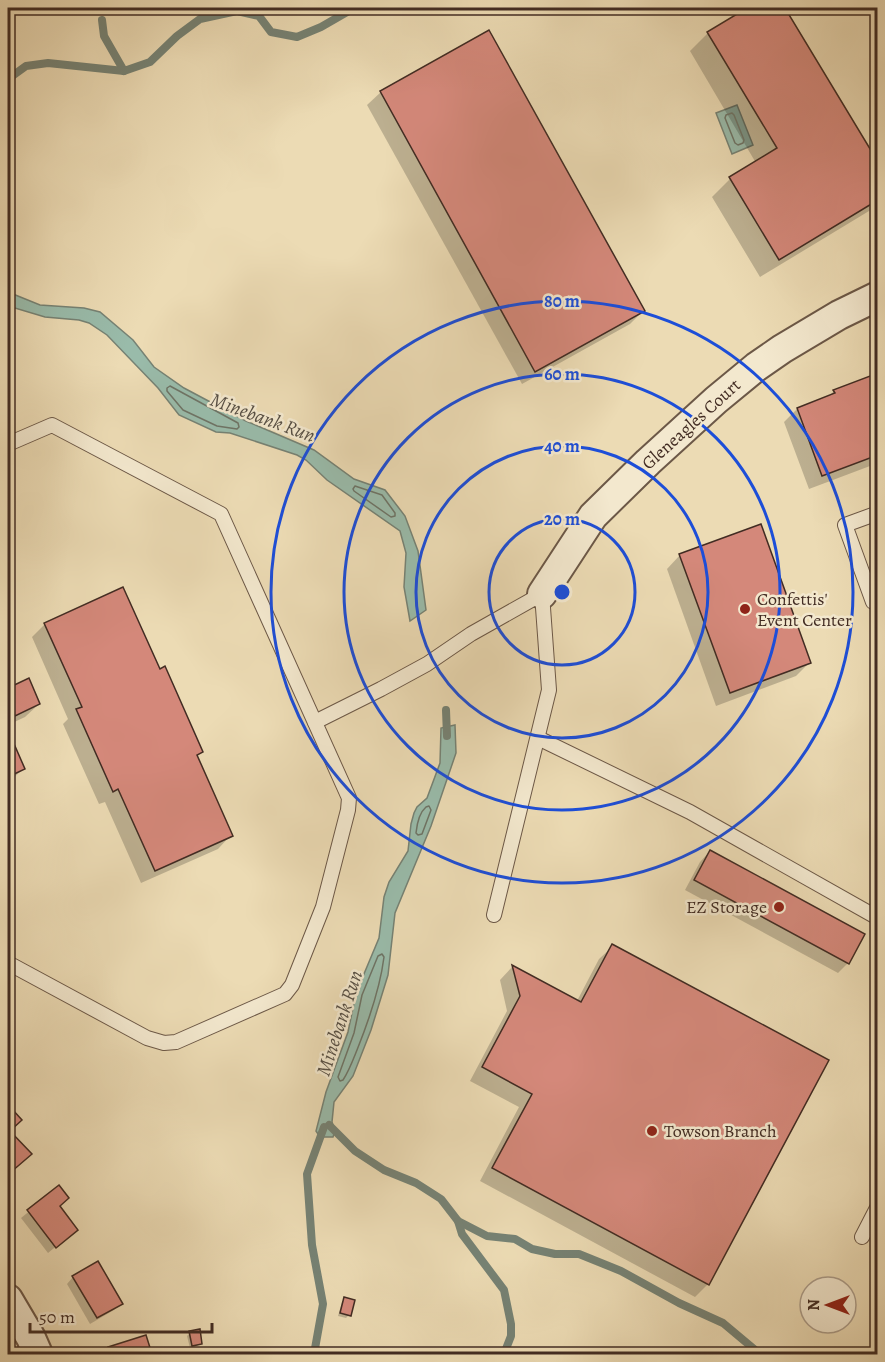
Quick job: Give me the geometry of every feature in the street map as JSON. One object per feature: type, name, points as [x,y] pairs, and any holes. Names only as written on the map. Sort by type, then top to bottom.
[{"type":"street","name":"Gleneagles Court","points":[[542,594],[593,516],[722,394],[782,349],[839,315],[878,296]]},
{"type":"street","points":[[8,1299],[38,1354]]},
{"type":"lane","points":[[8,444],[52,425],[221,514],[349,798],[348,810],[323,907],[292,985],[285,994],[176,1042],[164,1043],[147,1038],[8,963]]},
{"type":"lane","points":[[873,602],[845,525],[878,513]]},
{"type":"lane","points":[[315,722],[427,664],[471,634],[542,594],[549,690],[494,915]]},
{"type":"lane","points":[[538,738],[690,812],[878,918]]},
{"type":"lane","points":[[862,1237],[878,1206]]},
{"type":"water","points":[[737,105],[753,145],[732,154],[716,113]]},
{"type":"water","name":"Minebank Run","points":[[8,292],[40,305],[84,308],[100,312],[133,340],[154,367],[184,388],[246,421],[314,450],[354,479],[385,490],[405,516],[418,551],[426,610],[410,621],[404,587],[406,553],[400,531],[327,480],[306,460],[297,455],[230,433],[216,432],[179,415],[158,388],[107,335],[89,323],[79,320],[45,317],[8,306]]},
{"type":"water","name":"Minebank Run","points":[[455,725],[456,753],[431,826],[395,913],[388,975],[371,1030],[353,1076],[334,1102],[332,1122],[335,1131],[333,1137],[320,1137],[316,1131],[326,1092],[348,1032],[356,993],[379,938],[384,897],[389,882],[408,851],[414,813],[427,798],[440,763],[441,728]]},
{"type":"building","points":[[747,8],[785,8],[878,162],[878,200],[779,260],[729,177],[777,148],[707,32]]},
{"type":"building","points":[[489,30],[645,311],[535,372],[380,91]]},
{"type":"building","points":[[878,373],[878,455],[822,476],[797,408],[835,393],[833,390]]},
{"type":"building","name":"Confettis' Event Center","points":[[761,524],[811,663],[730,693],[679,554]]},
{"type":"building","points":[[123,587],[160,669],[165,666],[203,752],[197,755],[233,836],[155,871],[118,789],[113,792],[76,709],[82,707],[44,623]]},
{"type":"building","points":[[29,678],[40,704],[15,716],[8,699],[8,688]]},
{"type":"building","points":[[8,730],[25,769],[8,777]]},
{"type":"building","name":"EZ Storage","points":[[710,850],[865,934],[849,964],[694,880]]},
{"type":"building","name":"Towson Branch","points":[[612,944],[829,1060],[709,1285],[492,1168],[532,1094],[482,1067],[520,996],[512,965],[581,1002]]},
{"type":"building","points":[[12,1109],[22,1120],[10,1131],[32,1154],[11,1172],[8,1168],[8,1113]]},
{"type":"building","points":[[59,1185],[69,1198],[60,1206],[78,1230],[56,1248],[27,1210]]},
{"type":"building","points":[[98,1261],[123,1304],[97,1318],[72,1276]]},
{"type":"building","points":[[344,1297],[355,1300],[351,1316],[340,1313]]},
{"type":"building","points":[[200,1329],[202,1344],[192,1346],[189,1331]]},
{"type":"building","points":[[146,1335],[152,1354],[111,1354],[108,1347]]},
{"type":"waterway","points":[[8,79],[26,66],[48,63],[124,71],[150,62],[177,36],[200,19],[237,11],[259,16],[271,32],[297,37],[321,27],[354,8]]},
{"type":"waterway","points":[[102,20],[104,36],[124,71]]},
{"type":"waterway","name":"Minebank Run","points":[[446,710],[447,736]]},
{"type":"waterway","points":[[329,1125],[355,1151],[384,1170],[416,1183],[441,1199],[458,1221],[487,1236],[515,1239],[532,1249],[555,1254],[579,1254],[621,1271],[679,1303],[723,1323],[760,1354]]},
{"type":"waterway","name":"Minebank Run","points":[[314,1354],[323,1304],[312,1245],[307,1174],[324,1127]]},
{"type":"waterway","points":[[458,1221],[462,1234],[504,1290],[511,1324],[511,1336],[504,1354]]},
{"type":"place","name":"Confettis' Event Center","points":[[745,609]]},
{"type":"place","name":"EZ Storage","points":[[779,907]]},
{"type":"place","name":"Towson Branch","points":[[652,1131]]}]
